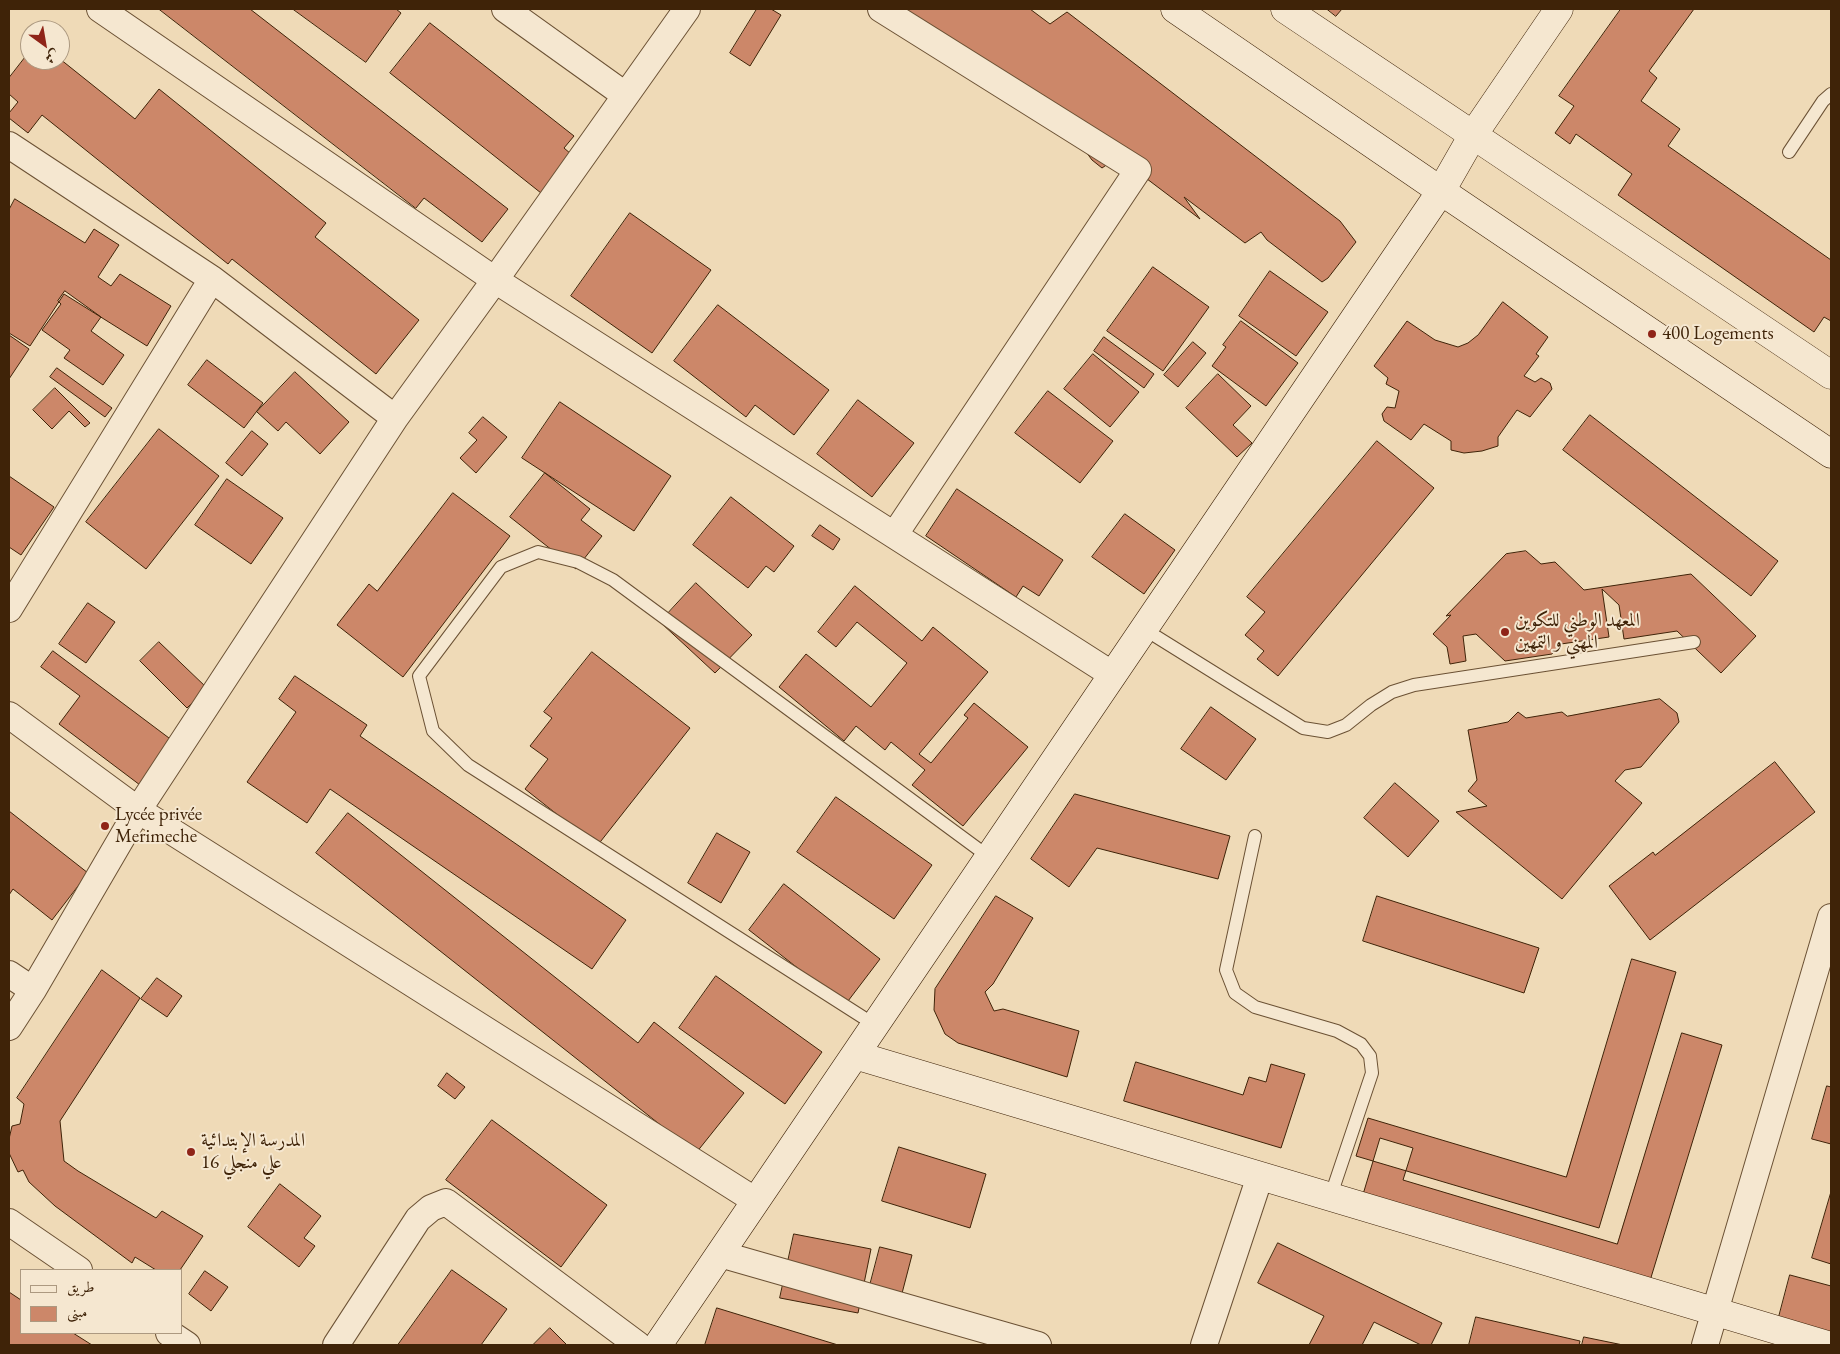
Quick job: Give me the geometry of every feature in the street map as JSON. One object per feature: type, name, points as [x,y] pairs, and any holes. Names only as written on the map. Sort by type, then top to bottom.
[{"type":"main road","points":[[1175,9],[1440,191],[1831,454]]},
{"type":"main road","points":[[1285,9],[1831,375]]},
{"type":"main road","points":[[658,1345],[1440,191],[1473,135],[1559,9]]},
{"type":"main road","points":[[855,1054],[1330,1198],[1827,1345]]},
{"type":"street","points":[[100,9],[496,280],[1113,675]]},
{"type":"street","points":[[505,9],[625,95]]},
{"type":"street","points":[[9,1027],[33,990],[138,810],[395,418],[496,280],[687,9]]},
{"type":"street","points":[[881,9],[1138,170],[895,534]]},
{"type":"street","points":[[12,153],[212,279],[395,418]]},
{"type":"street","points":[[9,609],[212,279]]},
{"type":"street","points":[[9,715],[138,810],[756,1201]]},
{"type":"street","points":[[1706,1345],[1831,917]]},
{"type":"street","points":[[9,974],[33,990]]},
{"type":"street","points":[[1204,1345],[1260,1176]]},
{"type":"street","points":[[336,1345],[418,1219],[431,1208],[446,1202],[638,1345]]},
{"type":"street","points":[[9,1222],[78,1269]]},
{"type":"street","points":[[720,1254],[1038,1345]]},
{"type":"street","points":[[170,1334],[187,1345]]},
{"type":"lane","points":[[1789,152],[1823,101],[1831,94]]},
{"type":"lane","points":[[875,1025],[468,765],[432,730],[419,676],[501,567],[538,552],[578,562],[613,580],[989,858]]},
{"type":"lane","points":[[1144,629],[1303,728],[1328,732],[1346,725],[1371,705],[1392,692],[1414,685],[1694,642]]},
{"type":"lane","points":[[1255,836],[1226,970],[1235,993],[1255,1007],[1337,1031],[1361,1044],[1370,1056],[1372,1073],[1330,1198]]},
{"type":"building","points":[[159,9],[250,9],[508,209],[482,242],[424,198],[416,208]]},
{"type":"building","points":[[293,9],[396,9],[401,13],[366,62]]},
{"type":"building","points":[[757,9],[771,9],[781,15],[750,66],[730,53]]},
{"type":"building","points":[[904,9],[1030,9],[1050,24],[1067,12],[1340,221],[1356,242],[1328,278],[1322,282],[1267,240],[1261,232],[1245,243],[1184,197],[1200,219],[1118,157],[1102,168],[1092,160],[1075,137]]},
{"type":"building","points":[[1327,9],[1342,9],[1336,16]]},
{"type":"building","points":[[1621,9],[1694,9],[1649,71],[1657,78],[1641,101],[1680,129],[1668,146],[1831,260],[1831,321],[1824,317],[1814,332],[1618,195],[1632,174],[1576,134],[1570,144],[1555,133],[1574,106],[1559,96]]},
{"type":"building","points":[[430,23],[574,136],[564,148],[571,154],[541,193],[390,73]]},
{"type":"building","points":[[20,64],[20,70],[70,70],[70,67],[135,119],[159,89],[326,223],[315,237],[419,320],[376,374],[232,259],[228,264],[42,115],[28,133],[9,118],[9,113],[18,102],[9,94],[9,78]]},
{"type":"building","points":[[15,199],[85,243],[94,229],[119,245],[98,277],[111,286],[120,274],[171,306],[147,346],[64,294],[30,346],[9,333],[9,210]]},
{"type":"building","points":[[630,213],[711,270],[652,353],[571,296]]},
{"type":"building","points":[[1153,267],[1209,307],[1163,371],[1107,331]]},
{"type":"building","points":[[1270,271],[1328,312],[1296,356],[1239,316]]},
{"type":"building","points":[[65,291],[101,317],[91,331],[124,355],[103,385],[64,358],[70,350],[42,330],[61,304],[58,301]]},
{"type":"building","points":[[1503,302],[1548,337],[1536,354],[1539,356],[1524,376],[1535,382],[1541,378],[1550,383],[1552,389],[1530,417],[1517,410],[1498,437],[1498,446],[1482,451],[1464,453],[1451,450],[1451,441],[1424,424],[1411,440],[1384,421],[1382,414],[1387,407],[1395,408],[1399,391],[1386,384],[1388,378],[1374,366],[1407,321],[1435,340],[1458,347],[1468,343],[1478,335]]},
{"type":"building","points":[[718,305],[829,390],[794,435],[755,405],[746,417],[674,361]]},
{"type":"building","points":[[1241,321],[1298,363],[1266,406],[1212,366],[1226,347],[1223,345]]},
{"type":"building","points":[[9,335],[29,349],[9,379]]},
{"type":"building","points":[[1104,337],[1154,374],[1144,388],[1094,351]]},
{"type":"building","points":[[1193,342],[1206,353],[1178,387],[1164,375]]},
{"type":"building","points":[[1093,354],[1139,392],[1110,427],[1064,389]]},
{"type":"building","points":[[207,360],[263,403],[244,428],[188,385]]},
{"type":"building","points":[[57,368],[112,408],[105,417],[50,377]]},
{"type":"building","points":[[295,372],[349,422],[320,454],[286,422],[278,431],[257,412]]},
{"type":"building","points":[[1218,374],[1251,406],[1233,425],[1252,443],[1237,457],[1186,408]]},
{"type":"building","points":[[55,388],[90,423],[85,427],[69,411],[52,429],[33,410]]},
{"type":"building","points":[[1048,391],[1113,441],[1080,483],[1015,433]]},
{"type":"building","points":[[858,400],[914,443],[872,497],[817,454]]},
{"type":"building","points":[[560,402],[671,476],[634,531],[522,458]]},
{"type":"building","points":[[1590,415],[1778,561],[1751,596],[1563,450]]},
{"type":"building","points":[[483,417],[507,437],[476,473],[460,458],[477,440],[469,433]]},
{"type":"building","points":[[159,429],[219,476],[146,569],[86,522]]},
{"type":"building","points":[[252,431],[268,444],[242,476],[226,463]]},
{"type":"building","points":[[1377,441],[1434,488],[1278,676],[1257,659],[1264,651],[1245,635],[1265,612],[1247,597]]},
{"type":"building","points":[[545,473],[590,509],[581,520],[602,536],[576,569],[510,517]]},
{"type":"building","points":[[9,476],[54,507],[21,555],[9,547]]},
{"type":"building","points":[[227,479],[283,518],[251,564],[195,525]]},
{"type":"building","points":[[957,489],[1063,560],[1039,596],[1023,586],[1016,597],[926,536]]},
{"type":"building","points":[[453,493],[510,536],[403,677],[337,625],[369,584],[377,591]]},
{"type":"building","points":[[731,497],[794,546],[774,572],[766,566],[748,588],[693,545]]},
{"type":"building","points":[[1125,514],[1175,550],[1144,594],[1092,557]]},
{"type":"building","points":[[820,525],[840,539],[833,550],[812,536]]},
{"type":"building","points":[[1526,551],[1541,564],[1555,562],[1584,590],[1691,574],[1756,636],[1721,673],[1677,631],[1624,639],[1619,605],[1602,589],[1609,637],[1561,644],[1552,654],[1505,661],[1476,634],[1463,636],[1466,661],[1450,664],[1447,647],[1433,634],[1451,615],[1446,616],[1506,554]]},
{"type":"building","points":[[696,583],[752,635],[715,673],[660,622]]},
{"type":"building","points":[[855,586],[922,641],[933,627],[988,672],[919,754],[931,763],[968,718],[964,715],[974,703],[1028,747],[963,826],[912,785],[925,770],[891,742],[885,750],[856,726],[844,741],[779,687],[806,654],[871,707],[907,663],[857,622],[836,647],[818,632]]},
{"type":"building","points":[[88,603],[115,622],[86,663],[59,644]]},
{"type":"building","points":[[159,642],[207,688],[187,708],[140,661]]},
{"type":"building","points":[[53,651],[173,741],[140,785],[59,724],[80,696],[41,667]]},
{"type":"building","points":[[592,652],[690,728],[597,846],[525,789],[548,759],[530,746],[552,718],[544,712]]},
{"type":"building","points":[[295,676],[367,725],[360,736],[626,920],[592,969],[330,789],[307,823],[247,782],[296,712],[279,699]]},
{"type":"building","points":[[1660,699],[1677,713],[1679,722],[1641,767],[1625,770],[1615,781],[1642,803],[1562,899],[1456,812],[1487,806],[1468,791],[1477,780],[1468,730],[1508,722],[1518,712],[1526,718],[1562,712],[1567,716]]},
{"type":"building","points":[[1211,707],[1256,739],[1226,780],[1181,749]]},
{"type":"building","points":[[1775,762],[1815,812],[1650,940],[1609,886],[1653,852],[1655,855]]},
{"type":"building","points":[[1395,783],[1439,821],[1408,857],[1364,818]]},
{"type":"building","points":[[1075,794],[1230,836],[1218,879],[1097,848],[1069,887],[1031,859]]},
{"type":"building","points":[[836,797],[932,865],[894,919],[797,852]]},
{"type":"building","points":[[9,811],[88,873],[52,920],[13,889],[9,895]]},
{"type":"building","points":[[348,813],[638,1043],[654,1022],[744,1093],[696,1153],[316,853]]},
{"type":"building","points":[[717,833],[750,852],[721,903],[688,883]]},
{"type":"building","points":[[784,884],[880,959],[845,1005],[749,930]]},
{"type":"building","points":[[996,896],[1033,918],[993,984],[985,992],[994,1011],[1003,1009],[1079,1031],[1067,1077],[958,1043],[945,1034],[934,1010],[935,989]]},
{"type":"building","points":[[1377,896],[1539,948],[1524,993],[1363,941]]},
{"type":"building","points":[[1632,959],[1676,972],[1599,1228],[1356,1156],[1368,1118],[1566,1177]]},
{"type":"building","points":[[102,970],[140,998],[60,1121],[64,1161],[156,1218],[162,1211],[203,1236],[181,1269],[154,1269],[135,1257],[132,1263],[55,1206],[29,1182],[23,1170],[18,1172],[9,1153],[9,1139],[12,1126],[20,1124],[24,1104],[17,1098]]},
{"type":"building","points":[[716,976],[822,1052],[785,1104],[679,1028]]},
{"type":"building","points":[[157,978],[182,996],[167,1017],[141,999]]},
{"type":"building","points":[[1682,1033],[1722,1045],[1649,1284],[1358,1211],[1380,1138],[1413,1148],[1403,1180],[1617,1244]]},
{"type":"building","points":[[1136,1062],[1243,1095],[1249,1077],[1266,1082],[1271,1064],[1305,1074],[1281,1148],[1124,1101]]},
{"type":"building","points":[[447,1073],[465,1087],[455,1099],[438,1086]]},
{"type":"building","points":[[1827,1086],[1831,1087],[1831,1144],[1812,1139]]},
{"type":"building","points":[[492,1120],[607,1205],[561,1267],[446,1180]]},
{"type":"building","points":[[899,1147],[986,1174],[970,1228],[882,1201]]},
{"type":"building","points":[[280,1184],[321,1216],[304,1238],[315,1246],[299,1267],[248,1227]]},
{"type":"building","points":[[1831,1192],[1831,1264],[1812,1258]]},
{"type":"building","points":[[794,1234],[871,1249],[858,1313],[780,1298]]},
{"type":"building","points":[[1278,1243],[1442,1323],[1431,1345],[1421,1345],[1374,1322],[1362,1345],[1309,1345],[1324,1316],[1258,1283]]},
{"type":"building","points":[[880,1247],[912,1255],[900,1301],[868,1293]]},
{"type":"building","points":[[452,1270],[507,1309],[481,1345],[398,1345]]},
{"type":"building","points":[[205,1271],[228,1287],[211,1311],[189,1294]]},
{"type":"building","points":[[1790,1275],[1831,1286],[1831,1345],[1775,1332]]},
{"type":"building","points":[[9,1292],[20,1299],[20,1334],[75,1334],[92,1345],[9,1345]]},
{"type":"building","points":[[717,1308],[838,1345],[705,1345]]},
{"type":"building","points":[[1476,1317],[1580,1341],[1579,1345],[1469,1345]]},
{"type":"building","points":[[550,1328],[567,1345],[533,1345]]},
{"type":"building","points":[[1584,1337],[1623,1345],[1582,1345]]},
{"type":"place","name":"400 Logements","points":[[1652,334]]},
{"type":"place","name":"المعهد الوطني للتكوين المهني و التمهين","points":[[1505,632]]},
{"type":"place","name":"Lycée privée Merimeche","points":[[105,826]]},
{"type":"place","name":"المدرسة الإبتدائية علي منجلي 16","points":[[191,1152]]}]
